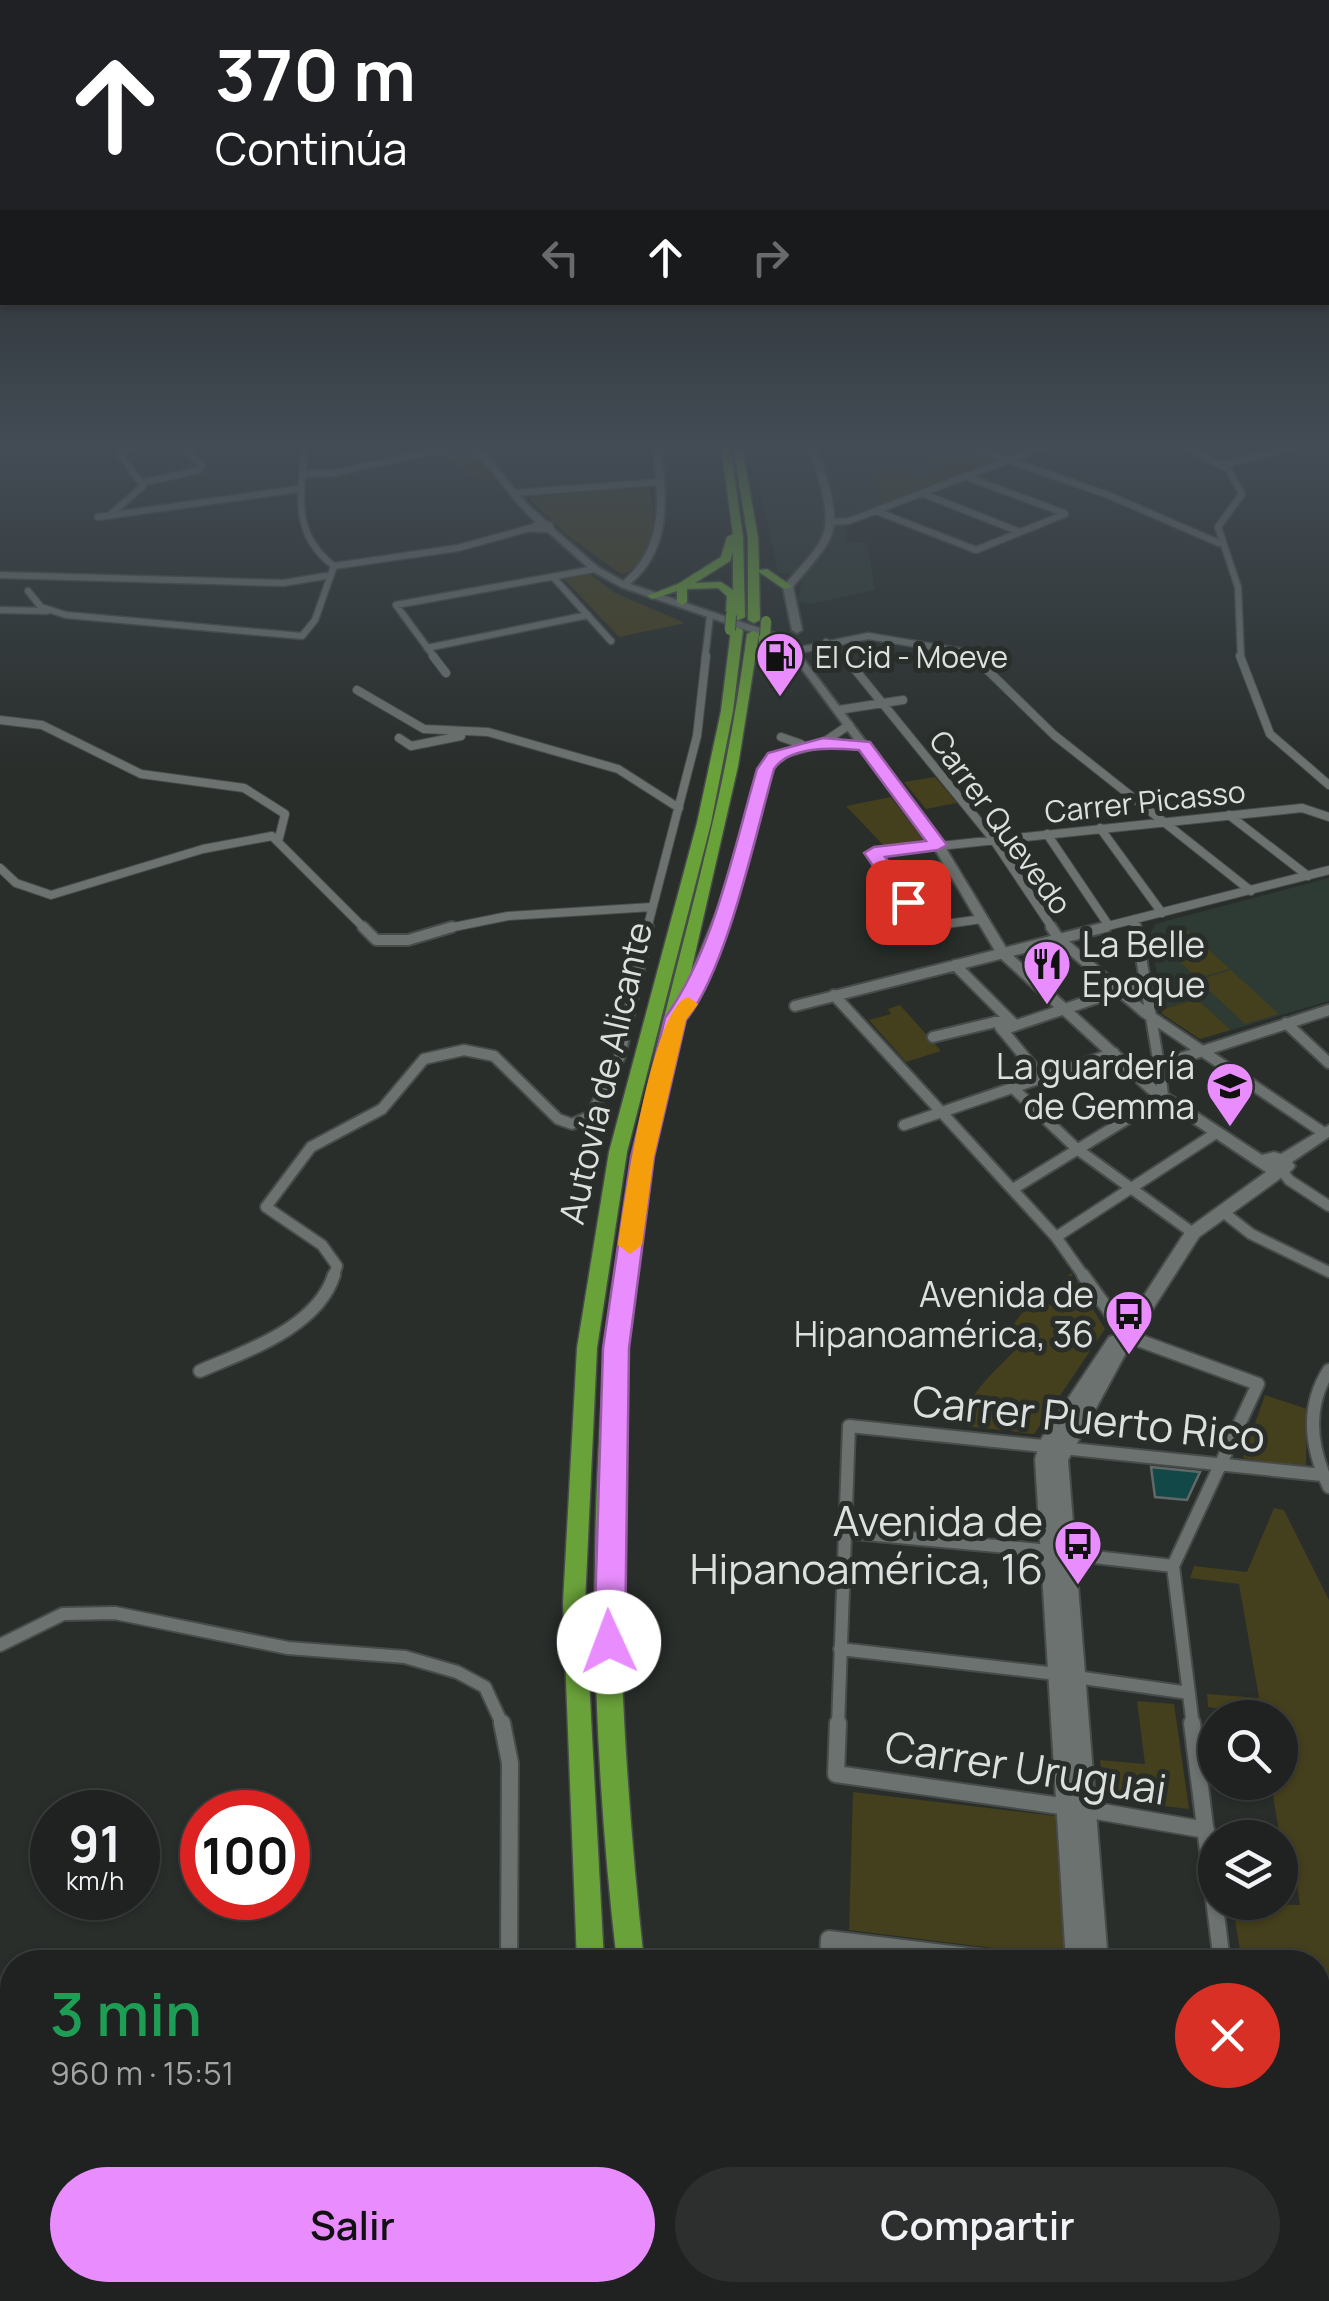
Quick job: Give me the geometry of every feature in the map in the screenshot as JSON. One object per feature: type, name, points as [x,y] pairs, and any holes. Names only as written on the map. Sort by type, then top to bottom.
[{"type":"highway","points":[[646,594],[684,597],[728,553]]},
{"type":"highway","name":"Autovía de Alicante","points":[[589,1950],[574,1602],[587,1348],[618,1152],[704,823],[727,712],[756,629],[741,553]]},
{"type":"highway","name":"Autovía de Alicante","points":[[629,1950],[621,1880],[607,1602],[616,1348],[642,1157],[718,842],[745,709],[756,629],[753,553]]},
{"type":"highway","points":[[756,629],[766,572],[761,553]]},
{"type":"highway","points":[[766,572],[798,572]]},
{"type":"highway","points":[[766,572],[788,588]]},
{"type":"highway","points":[[684,597],[697,583],[721,586],[756,629],[765,654]]},
{"type":"highway","points":[[676,1018],[690,1002],[724,910],[766,769],[774,757]]},
{"type":"street","points":[[323,553],[334,566]]},
{"type":"street","points":[[0,610],[48,611],[302,636],[324,603],[326,576],[334,566],[428,553]]},
{"type":"street","points":[[577,553],[596,569],[646,594],[684,597],[710,616],[756,629],[798,634]]},
{"type":"street","points":[[624,585],[639,575],[654,553]]},
{"type":"street","points":[[796,653],[798,634],[788,588],[814,553]]},
{"type":"street","points":[[1224,553],[1238,587],[1239,652],[1270,734],[1329,785]]},
{"type":"street","points":[[446,673],[396,606],[596,569]]},
{"type":"street","points":[[0,575],[284,583],[326,576]]},
{"type":"street","points":[[608,576],[639,575]]},
{"type":"street","points":[[639,575],[646,594]]},
{"type":"street","points":[[553,576],[612,641]]},
{"type":"street","points":[[28,591],[48,611]]},
{"type":"street","points":[[427,648],[588,616]]},
{"type":"street","points":[[200,1371],[308,1316],[326,1299],[336,1266],[322,1245],[266,1206],[310,1147],[382,1108],[424,1059],[449,1051],[480,1051],[494,1056],[558,1119],[572,1124],[591,1116],[620,1056],[705,688],[710,616]]},
{"type":"street","points":[[756,629],[793,616]]},
{"type":"street","points":[[756,629],[796,653],[938,845],[1003,953],[1163,1097],[1216,1133],[1278,1166],[1289,1180],[1329,1206]]},
{"type":"street","points":[[796,653],[826,642],[868,636],[970,653],[1054,735],[1251,891]]},
{"type":"street","name":"Carrer Quevedo","points":[[826,642],[836,646],[884,702],[992,840],[1058,939],[1152,1017],[1327,1131]]},
{"type":"street","points":[[357,690],[424,729],[497,735],[618,769],[678,808]]},
{"type":"street","points":[[838,710],[902,700]]},
{"type":"street","points":[[0,720],[42,725],[125,769],[244,788],[285,814],[279,838]]},
{"type":"street","points":[[823,742],[850,726]]},
{"type":"street","points":[[399,738],[412,746],[454,736],[497,735]]},
{"type":"street","points":[[781,736],[791,744],[806,745]]},
{"type":"street","points":[[774,757],[823,742],[864,746]]},
{"type":"street","name":"Carrer Picasso","points":[[982,918],[926,926],[874,853],[1302,808],[1329,817]]},
{"type":"street","points":[[1229,815],[1308,876]]},
{"type":"street","points":[[1100,828],[1162,913]]},
{"type":"street","points":[[1048,834],[1109,926]]},
{"type":"street","points":[[0,868],[16,883],[51,895],[203,849],[257,837],[279,838],[317,884],[376,940],[397,944],[510,913],[610,912],[652,906]]},
{"type":"street","points":[[794,1006],[1328,870]]},
{"type":"street","points":[[1135,919],[1163,1097]]},
{"type":"street","points":[[955,965],[1012,1022]]},
{"type":"street","points":[[933,1037],[1065,1009],[1146,982]]},
{"type":"street","points":[[834,995],[1056,1237],[1126,1338],[1258,1384],[1173,1566],[1205,1820]]},
{"type":"street","points":[[1161,1077],[1178,1059],[1200,1048],[1329,1010]]},
{"type":"street","points":[[1286,1023],[1329,1063]]},
{"type":"street","points":[[999,1026],[1042,1078]]},
{"type":"street","points":[[904,1125],[1114,1054]]},
{"type":"street","points":[[1013,1088],[1078,1149],[1193,1233]]},
{"type":"street","points":[[1013,1189],[1163,1097]]},
{"type":"street","points":[[1078,1950],[1076,1808],[1060,1552],[1059,1460],[1055,1445],[1125,1347],[1126,1338],[1193,1233],[1327,1131]]},
{"type":"street","points":[[1056,1237],[1216,1133]]},
{"type":"street","points":[[1223,1212],[1252,1234],[1329,1272]]},
{"type":"street","points":[[1326,1481],[1314,1430],[1316,1395],[1329,1370]]},
{"type":"street","points":[[1316,1395],[1329,1400]]},
{"type":"street","name":"Carrer Puerto Rico","points":[[843,1532],[849,1426],[1220,1464],[1326,1481]]},
{"type":"street","points":[[1173,1566],[843,1532],[840,1649],[1189,1693]]},
{"type":"street","points":[[0,1646],[62,1614],[105,1612],[288,1648],[405,1657],[456,1672],[485,1688],[502,1718],[510,1762],[508,1950]]},
{"type":"street","name":"Carrer Uruguai","points":[[840,1649],[836,1774],[1198,1829]]},
{"type":"street","points":[[1076,1808],[1094,1950]]},
{"type":"street","points":[[1217,1920],[1221,1950]]},
{"type":"street","points":[[829,1950],[829,1939],[918,1950]]},
{"type":"shaded area","points":[[593,553],[645,553],[632,569],[621,574]]},
{"type":"shaded area","points":[[774,553],[869,553],[875,590],[810,604],[798,601],[803,574],[778,573]]},
{"type":"shaded area","points":[[590,574],[615,593],[685,623],[619,637],[564,579]]},
{"type":"shaded area","points":[[935,777],[957,803],[926,809],[904,782]]},
{"type":"shaded area","points":[[891,797],[925,842],[885,847],[846,806]]},
{"type":"shaded area","points":[[1329,878],[1329,1001],[1231,1030],[1197,999],[1163,1009],[1150,935],[1155,924]]},
{"type":"shaded area","points":[[1185,928],[1230,969],[1197,978],[1153,937]]},
{"type":"shaded area","points":[[1231,970],[1279,1014],[1245,1024],[1198,980]]},
{"type":"shaded area","points":[[1197,999],[1231,1030],[1200,1039],[1162,1014],[1163,1009]]},
{"type":"shaded area","points":[[900,1005],[941,1051],[906,1062],[869,1020],[891,1014],[888,1009]]},
{"type":"shaded area","points":[[1071,1273],[1105,1329],[1034,1434],[966,1426],[969,1404],[975,1394],[1020,1345],[1009,1330],[1022,1313],[1046,1303],[1065,1311],[1063,1280]]},
{"type":"shaded area","points":[[1265,1395],[1307,1409],[1306,1468],[1243,1458]]},
{"type":"shaded area","points":[[1274,1508],[1284,1510],[1329,1600],[1329,1950],[1240,1950],[1235,1920],[1298,1920],[1298,1820],[1277,1820],[1274,1800],[1298,1800],[1298,1700],[1207,1700],[1207,1694],[1259,1698],[1239,1584],[1190,1578],[1194,1566],[1247,1572]]},
{"type":"shaded area","points":[[1137,1701],[1174,1704],[1189,1809],[1104,1799],[1100,1760],[1145,1764]]},
{"type":"shaded area","points":[[853,1792],[1055,1816],[1065,1950],[1009,1950],[849,1930]]},
{"type":"building","points":[[1151,1467],[1200,1472],[1187,1500],[1155,1497]]},
{"type":"slow traffic","points":[[630,1245],[642,1157],[676,1018],[688,1004]]},
{"type":"place","name":"El Cid - Moeve","points":[[780,698]]},
{"type":"place","name":"La Belle Epoque","points":[[1047,1006]]},
{"type":"place","name":"La guardería de Gemma","points":[[1230,1128]]},
{"type":"place","name":"Avenida de Hipanoamérica, 36","points":[[1129,1356]]},
{"type":"place","name":"Avenida de Hipanoamérica, 16","points":[[1078,1586]]},
{"type":"route","points":[[609,1642],[616,1348],[642,1157],[676,1018],[690,1002],[706,948],[724,910],[766,769],[774,757],[823,742],[864,746],[938,845],[874,853],[908,902]]}]
